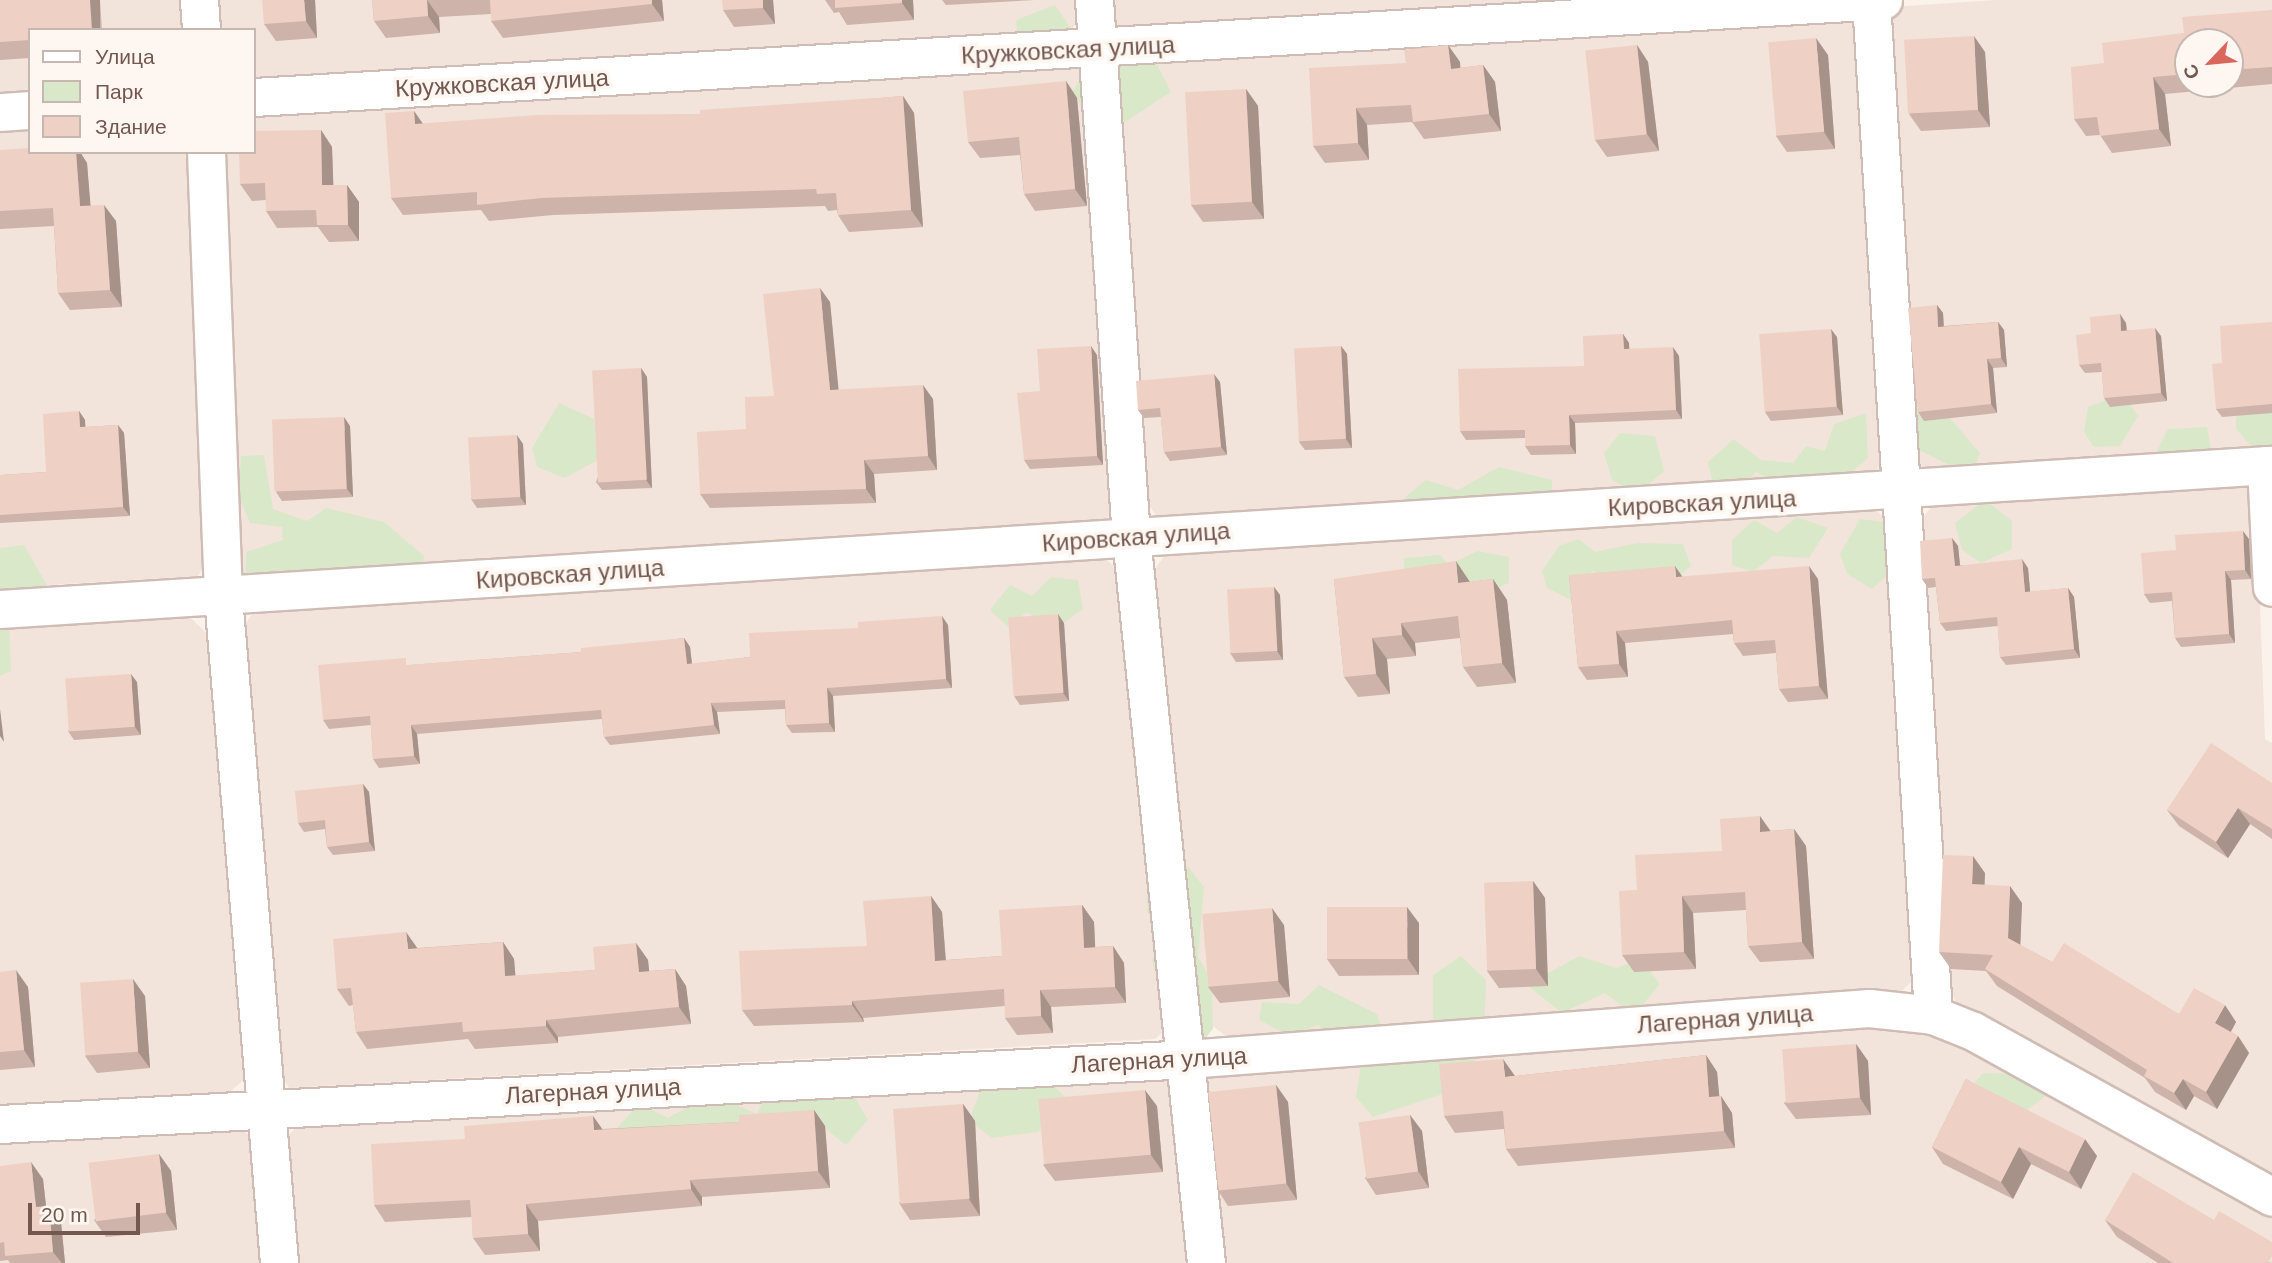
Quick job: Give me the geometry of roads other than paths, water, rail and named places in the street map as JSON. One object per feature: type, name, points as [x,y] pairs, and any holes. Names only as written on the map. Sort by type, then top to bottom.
[{"type":"street","points":[[199,0],[201,28]]},
{"type":"street","points":[[1094,0],[1131,537],[1206,1263]]},
{"type":"street","points":[[1871,0],[1933,1015]]},
{"type":"street","name":"Кружковская улица","points":[[256,97],[1096,49],[1883,0]]},
{"type":"street","points":[[0,112],[28,110]]},
{"type":"street","points":[[206,154],[223,597],[279,1263]]},
{"type":"street","points":[[2269,465],[2272,587]]},
{"type":"street","name":"Кировская улица","points":[[0,609],[1901,491],[2269,465]]},
{"type":"street","name":"Лагерная улица","points":[[0,1124],[1187,1059],[1869,1008],[1933,1015],[1973,1031],[2272,1197]]}]
